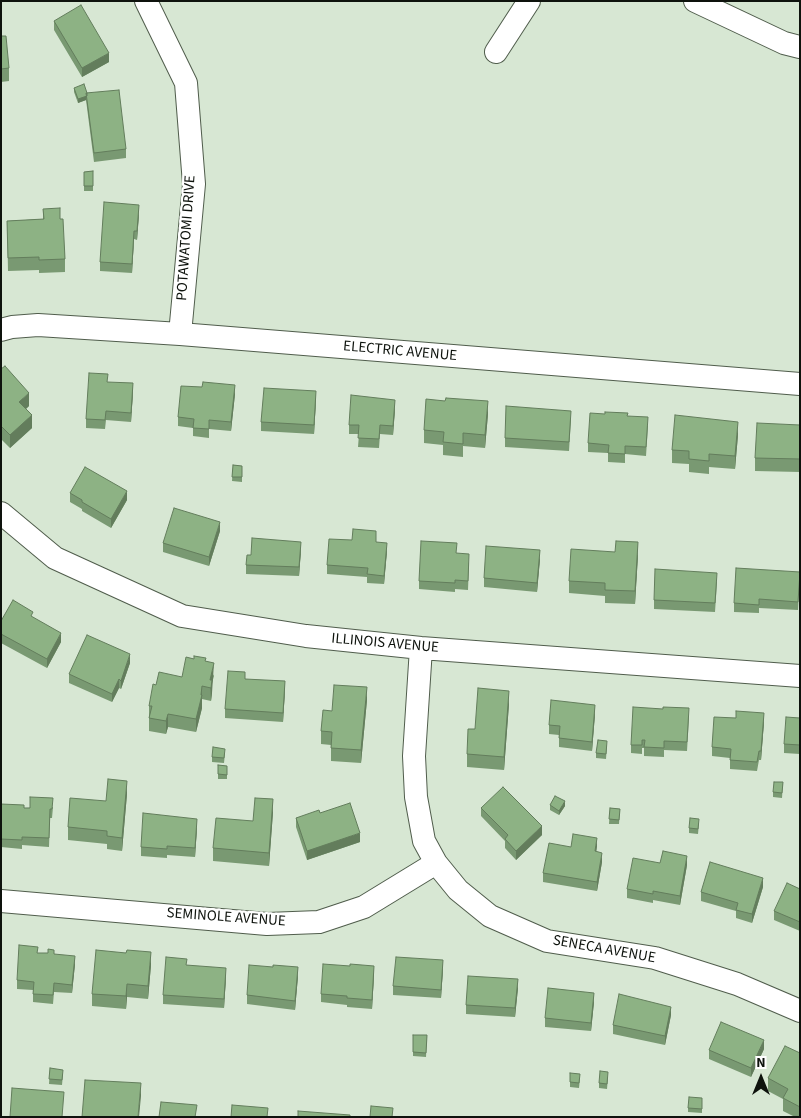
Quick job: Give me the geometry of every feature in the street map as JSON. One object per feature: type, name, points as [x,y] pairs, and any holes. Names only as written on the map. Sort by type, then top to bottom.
[{"type":"street","name":"POTAWATOMI DRIVE","points":[[146,1],[186,83],[194,184],[180,334]]},
{"type":"street","points":[[496,52],[529,1]]},
{"type":"street","points":[[695,1],[784,43],[800,47]]},
{"type":"street","name":"ELECTRIC AVENUE","points":[[1,330],[38,325],[180,334],[800,384]]},
{"type":"street","name":"ILLINOIS AVENUE","points":[[1,512],[55,558],[182,616],[306,636],[421,648],[800,676]]},
{"type":"street","name":"SENECA AVENUE","points":[[421,648],[414,756],[416,796],[424,841],[436,864],[458,890],[490,916],[546,941],[655,958],[737,984],[800,1011]]},
{"type":"street","name":"SEMINOLE AVENUE","points":[[1,901],[267,924],[319,922],[364,907],[436,864]]},
{"type":"building","points":[[81,5],[109,53],[82,68],[54,21]]},
{"type":"building","points":[[1,36],[6,36],[9,68],[1,69]]},
{"type":"building","points":[[84,84],[87,96],[78,99],[74,88]]},
{"type":"building","points":[[119,90],[126,149],[94,153],[86,93]]},
{"type":"building","points":[[93,171],[93,186],[84,186],[84,172]]},
{"type":"building","points":[[104,202],[139,205],[137,231],[134,231],[132,264],[100,262]]},
{"type":"building","points":[[60,208],[60,219],[63,219],[65,259],[39,260],[39,257],[8,258],[7,221],[44,219],[43,209]]},
{"type":"building","points":[[5,366],[29,393],[19,402],[32,415],[10,435],[1,426],[1,369]]},
{"type":"building","points":[[89,373],[108,374],[107,382],[133,383],[131,413],[106,411],[105,420],[86,419]]},
{"type":"building","points":[[203,382],[235,385],[231,422],[209,420],[209,429],[193,428],[194,419],[178,417],[181,386],[202,387]]},
{"type":"building","points":[[264,388],[316,391],[314,425],[261,422]]},
{"type":"building","points":[[351,395],[395,400],[393,426],[380,425],[379,439],[358,438],[359,425],[349,425]]},
{"type":"building","points":[[446,398],[488,401],[485,435],[463,433],[463,444],[443,442],[444,432],[424,430],[426,399],[445,401]]},
{"type":"building","points":[[506,406],[571,411],[569,442],[505,438]]},
{"type":"building","points":[[605,412],[628,413],[627,416],[648,417],[646,447],[625,446],[625,454],[608,453],[609,445],[588,443],[590,413],[605,414]]},
{"type":"building","points":[[675,415],[738,422],[735,456],[709,454],[709,461],[689,459],[689,451],[672,450]]},
{"type":"building","points":[[757,423],[800,425],[800,459],[755,458]]},
{"type":"building","points":[[233,465],[242,466],[242,477],[232,477]]},
{"type":"building","points":[[85,467],[127,491],[111,519],[70,493]]},
{"type":"building","points":[[174,508],[220,522],[209,557],[163,543]]},
{"type":"building","points":[[353,529],[376,531],[376,542],[387,543],[384,576],[367,574],[368,568],[327,565],[329,539],[352,540]]},
{"type":"building","points":[[252,538],[301,542],[299,567],[246,565],[247,555],[251,555]]},
{"type":"building","points":[[421,541],[457,543],[456,553],[469,554],[468,581],[455,580],[455,583],[419,581]]},
{"type":"building","points":[[616,541],[638,542],[635,591],[605,590],[605,583],[569,581],[571,549],[615,552]]},
{"type":"building","points":[[486,546],[540,550],[537,583],[484,578]]},
{"type":"building","points":[[736,568],[800,572],[798,602],[759,599],[759,605],[734,603]]},
{"type":"building","points":[[655,569],[717,573],[715,603],[654,600]]},
{"type":"building","points":[[13,600],[33,612],[31,616],[61,633],[47,659],[1,634],[1,621]]},
{"type":"building","points":[[87,635],[130,654],[121,681],[119,679],[112,694],[69,674]]},
{"type":"building","points":[[194,656],[206,658],[205,661],[214,663],[210,680],[212,680],[211,688],[202,686],[202,695],[196,719],[168,714],[166,721],[149,718],[152,706],[149,706],[153,684],[156,685],[159,672],[182,677],[186,657],[194,659]]},
{"type":"building","points":[[228,671],[245,672],[245,679],[285,681],[283,713],[225,709]]},
{"type":"building","points":[[334,685],[367,687],[361,750],[331,748],[332,732],[321,731],[323,710],[332,711]]},
{"type":"building","points":[[478,688],[509,691],[504,757],[467,754],[468,729],[475,729]]},
{"type":"building","points":[[551,700],[595,705],[592,742],[559,738],[560,726],[549,725]]},
{"type":"building","points":[[633,707],[689,708],[687,742],[664,741],[664,748],[644,747],[645,740],[642,740],[642,745],[631,745]]},
{"type":"building","points":[[736,711],[764,713],[761,751],[759,751],[757,762],[730,760],[731,749],[712,747],[714,717],[736,718]]},
{"type":"building","points":[[786,717],[800,718],[800,745],[784,744]]},
{"type":"building","points":[[598,740],[607,741],[606,754],[596,753]]},
{"type":"building","points":[[213,747],[225,749],[224,758],[212,757]]},
{"type":"building","points":[[218,765],[227,766],[227,775],[218,774]]},
{"type":"building","points":[[108,779],[127,781],[122,838],[107,836],[107,831],[68,827],[70,798],[106,801]]},
{"type":"building","points":[[774,782],[783,782],[782,793],[773,792]]},
{"type":"building","points":[[503,787],[542,826],[516,851],[505,839],[508,835],[481,808]]},
{"type":"building","points":[[555,796],[565,801],[559,811],[550,805]]},
{"type":"building","points":[[30,797],[53,798],[52,809],[50,809],[49,838],[22,837],[22,840],[1,839],[1,804],[24,805],[24,808],[30,808]]},
{"type":"building","points":[[255,798],[273,799],[269,853],[213,848],[216,818],[253,821]]},
{"type":"building","points":[[350,803],[360,833],[307,851],[296,818],[319,810],[320,813]]},
{"type":"building","points":[[610,808],[620,809],[619,820],[609,819]]},
{"type":"building","points":[[143,813],[197,819],[195,848],[167,846],[167,849],[141,847]]},
{"type":"building","points":[[690,818],[699,819],[698,829],[689,828]]},
{"type":"building","points":[[573,834],[597,838],[595,851],[602,853],[597,882],[543,873],[549,843],[571,847]]},
{"type":"building","points":[[663,851],[687,856],[680,896],[653,891],[653,894],[627,889],[633,858],[660,863]]},
{"type":"building","points":[[710,862],[763,878],[752,914],[736,910],[738,903],[701,892]]},
{"type":"building","points":[[787,883],[800,889],[800,922],[774,911]]},
{"type":"building","points":[[19,945],[38,947],[37,953],[48,953],[48,949],[54,950],[54,954],[75,956],[72,985],[54,983],[53,995],[33,994],[34,982],[17,980]]},
{"type":"building","points":[[96,950],[126,953],[127,950],[151,952],[148,986],[127,984],[126,996],[92,994]]},
{"type":"building","points":[[166,957],[187,959],[186,965],[226,968],[224,999],[163,995]]},
{"type":"building","points":[[396,957],[443,960],[441,990],[393,986]]},
{"type":"building","points":[[323,964],[374,966],[372,1000],[321,994]]},
{"type":"building","points":[[249,965],[298,967],[295,1001],[247,995]]},
{"type":"building","points":[[468,976],[518,979],[515,1008],[466,1005]]},
{"type":"building","points":[[548,988],[594,993],[591,1023],[545,1018]]},
{"type":"building","points":[[619,994],[671,1007],[665,1036],[613,1025]]},
{"type":"building","points":[[721,1022],[764,1040],[751,1068],[709,1050]]},
{"type":"building","points":[[413,1035],[427,1035],[426,1053],[413,1052]]},
{"type":"building","points":[[785,1046],[800,1053],[800,1107],[783,1098],[788,1089],[768,1078]]},
{"type":"building","points":[[50,1068],[63,1070],[62,1080],[49,1079]]},
{"type":"building","points":[[600,1071],[608,1072],[607,1084],[599,1083]]},
{"type":"building","points":[[570,1073],[580,1074],[579,1083],[570,1082]]},
{"type":"building","points":[[85,1080],[141,1083],[138,1117],[82,1117]]},
{"type":"building","points":[[12,1088],[64,1092],[62,1117],[10,1117]]},
{"type":"building","points":[[689,1097],[702,1098],[702,1109],[688,1108]]},
{"type":"building","points":[[161,1102],[197,1105],[195,1117],[159,1117]]},
{"type":"building","points":[[232,1105],[268,1108],[267,1117],[231,1117]]},
{"type":"building","points":[[371,1106],[393,1108],[392,1117],[370,1117]]},
{"type":"building","points":[[298,1111],[350,1115],[350,1117],[298,1117]]}]
